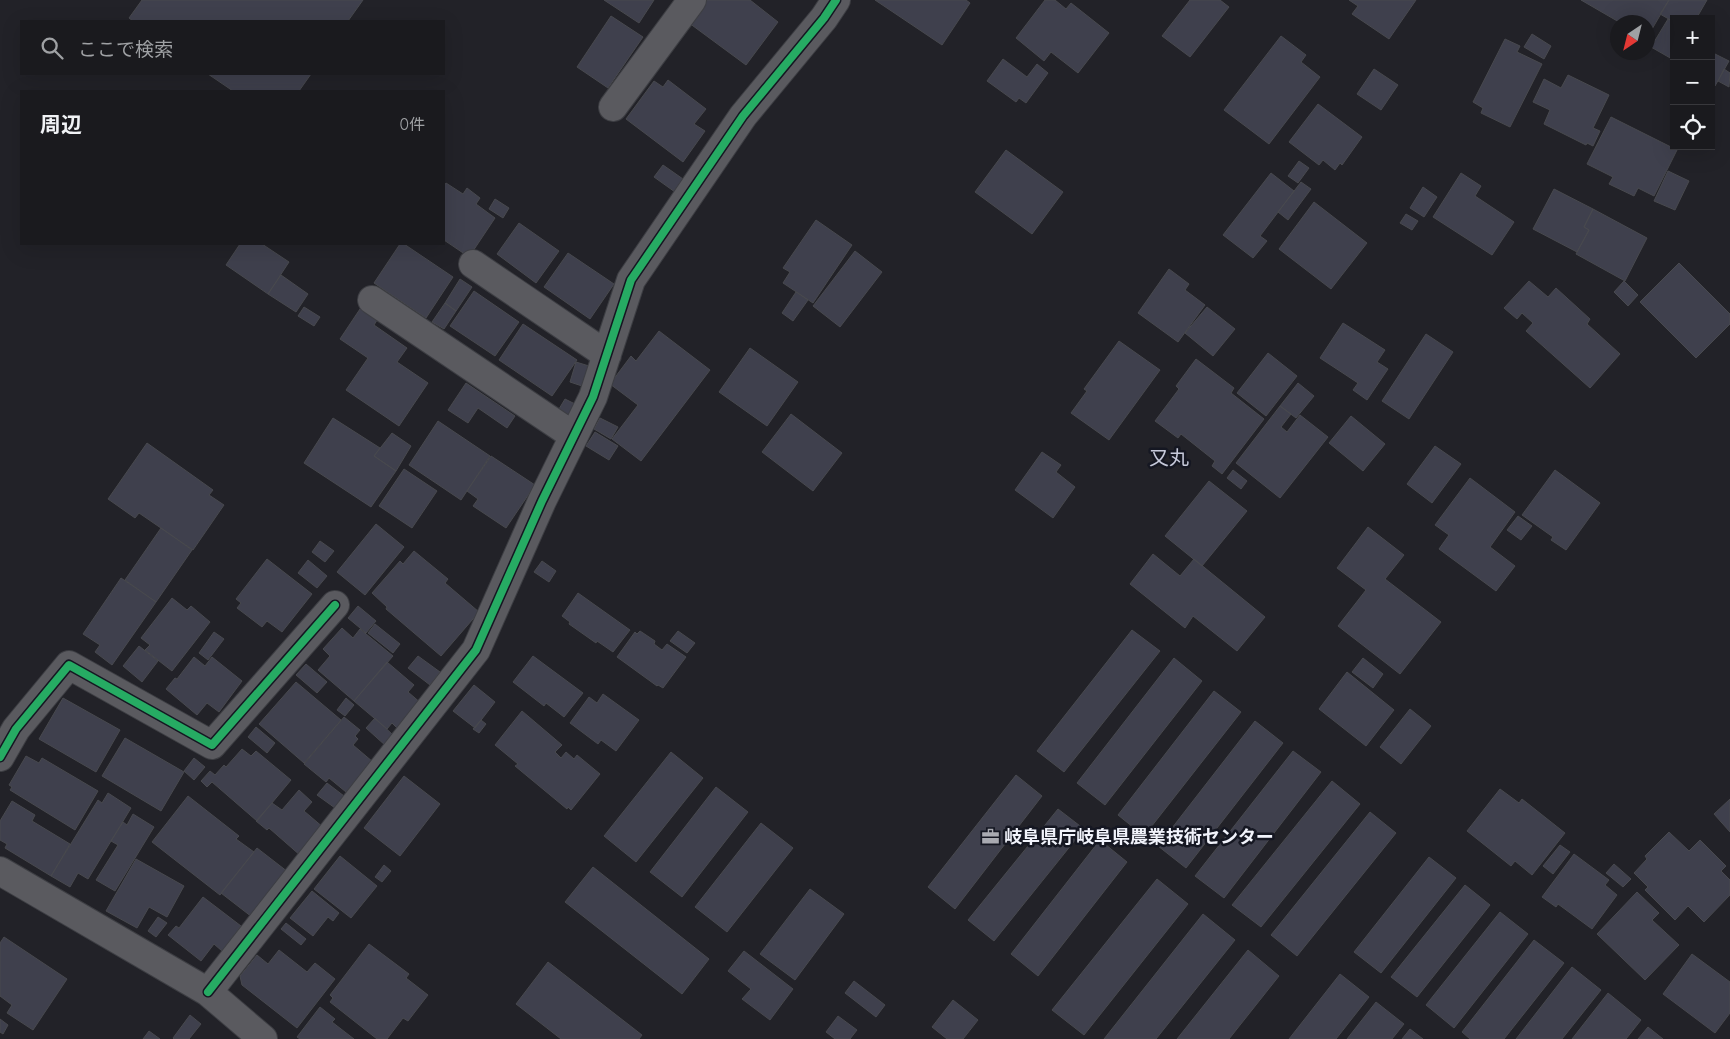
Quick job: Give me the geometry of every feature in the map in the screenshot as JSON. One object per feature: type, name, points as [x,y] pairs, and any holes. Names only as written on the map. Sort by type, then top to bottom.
[{"type":"street","points":[[613,107],[692,0]]},
{"type":"street","points":[[208,992],[476,650],[542,501],[593,397],[631,280],[743,116],[824,18],[836,0]]},
{"type":"street","points":[[473,264],[606,355]]},
{"type":"street","points":[[372,300],[574,436]]},
{"type":"street","points":[[0,757],[16,729],[69,665],[212,745],[335,605]]},
{"type":"street","points":[[0,871],[208,992],[263,1039]]},
{"type":"building","points":[[142,0],[363,0],[349,20],[132,20],[129,18]]},
{"type":"building","points":[[604,0],[654,0],[639,23]]},
{"type":"building","points":[[700,0],[750,0],[778,22],[746,65],[685,20]]},
{"type":"building","points":[[875,0],[966,0],[970,3],[942,45]]},
{"type":"building","points":[[1045,0],[1055,0],[1066,9],[1071,3],[1109,33],[1078,73],[1051,52],[1044,61],[1016,38]]},
{"type":"building","points":[[1190,0],[1220,0],[1229,7],[1190,57],[1162,36]]},
{"type":"building","points":[[1349,0],[1416,0],[1389,39],[1352,14],[1358,6]]},
{"type":"building","points":[[1581,0],[1669,0],[1655,24],[1655,15],[1610,15],[1610,17]]},
{"type":"building","points":[[1669,0],[1707,0],[1698,15],[1670,15],[1670,20],[1660,14]]},
{"type":"building","points":[[611,16],[643,37],[608,88],[577,67]]},
{"type":"building","points":[[1668,19],[1670,20],[1670,58],[1655,49],[1655,40]]},
{"type":"building","points":[[1532,34],[1551,46],[1544,59],[1524,47]]},
{"type":"building","points":[[1281,36],[1306,55],[1301,62],[1320,77],[1269,144],[1224,110]]},
{"type":"building","points":[[1505,39],[1520,46],[1517,52],[1542,64],[1510,127],[1481,113],[1483,108],[1473,102]]},
{"type":"building","points":[[1715,54],[1729,61],[1715,86]]},
{"type":"building","points":[[1003,59],[1027,77],[1037,64],[1048,73],[1026,103],[1019,98],[1016,102],[987,81]]},
{"type":"building","points":[[1374,69],[1398,85],[1381,110],[1357,94]]},
{"type":"building","points":[[1724,69],[1730,73],[1729,87],[1718,81]]},
{"type":"building","points":[[209,75],[310,75],[300,90],[232,90]]},
{"type":"building","points":[[1568,75],[1609,95],[1593,128],[1600,131],[1593,146],[1587,143],[1586,145],[1544,124],[1550,110],[1533,102],[1544,79],[1561,88]]},
{"type":"building","points":[[668,80],[706,109],[694,124],[705,131],[683,162],[626,119],[654,81],[663,87]]},
{"type":"building","points":[[1318,104],[1362,137],[1342,165],[1340,163],[1335,170],[1323,160],[1319,165],[1289,142]]},
{"type":"building","points":[[1611,117],[1670,146],[1670,150],[1677,150],[1654,196],[1638,188],[1634,196],[1609,184],[1613,177],[1587,164]]},
{"type":"building","points":[[1006,150],[1063,192],[1032,234],[975,192]]},
{"type":"building","points":[[1299,161],[1309,168],[1298,183],[1288,176]]},
{"type":"building","points":[[663,165],[683,179],[675,192],[654,177]]},
{"type":"building","points":[[1668,171],[1689,181],[1675,210],[1654,201]]},
{"type":"building","points":[[1271,173],[1294,191],[1260,236],[1267,241],[1253,258],[1223,235]]},
{"type":"building","points":[[1461,173],[1481,186],[1475,196],[1514,222],[1492,255],[1433,217]]},
{"type":"building","points":[[1301,182],[1311,189],[1288,220],[1278,212]]},
{"type":"building","points":[[446,183],[463,194],[467,188],[480,198],[476,204],[495,218],[469,257],[445,241]]},
{"type":"building","points":[[1423,187],[1437,197],[1424,217],[1410,208]]},
{"type":"building","points":[[1554,189],[1593,209],[1584,227],[1589,230],[1577,252],[1533,229]]},
{"type":"building","points":[[495,199],[509,208],[503,218],[489,209]]},
{"type":"building","points":[[1314,202],[1367,243],[1331,289],[1279,249]]},
{"type":"building","points":[[1593,209],[1647,238],[1625,281],[1576,254],[1589,230],[1584,227]]},
{"type":"building","points":[[1406,214],[1418,221],[1412,230],[1400,223]]},
{"type":"building","points":[[816,220],[852,245],[813,303],[783,283],[790,272],[783,268]]},
{"type":"building","points":[[519,223],[559,251],[536,283],[497,254]]},
{"type":"building","points":[[239,245],[264,245],[289,262],[268,294],[226,265]]},
{"type":"building","points":[[399,245],[405,245],[453,277],[426,318],[374,283]]},
{"type":"building","points":[[855,251],[882,272],[840,327],[813,306]]},
{"type":"building","points":[[568,253],[614,284],[590,319],[544,287]]},
{"type":"building","points":[[1679,263],[1730,314],[1730,324],[1696,358],[1640,302]]},
{"type":"building","points":[[1169,269],[1189,284],[1185,290],[1205,305],[1178,342],[1138,313]]},
{"type":"building","points":[[281,275],[308,294],[296,312],[268,294]]},
{"type":"building","points":[[460,279],[472,287],[456,311],[445,303]]},
{"type":"building","points":[[1529,281],[1548,297],[1556,288],[1590,319],[1587,324],[1620,354],[1590,388],[1526,331],[1533,323],[1522,313],[1517,319],[1504,308]]},
{"type":"building","points":[[1624,281],[1638,295],[1628,306],[1614,292]]},
{"type":"building","points":[[474,291],[519,322],[495,356],[450,326]]},
{"type":"building","points":[[796,292],[808,300],[793,321],[782,313]]},
{"type":"building","points":[[445,303],[456,311],[444,329],[432,322]]},
{"type":"building","points":[[362,306],[379,317],[374,325],[407,348],[397,362],[428,383],[399,426],[346,390],[368,358],[340,339]]},
{"type":"building","points":[[304,307],[320,317],[314,326],[298,316]]},
{"type":"building","points":[[1207,307],[1235,329],[1213,356],[1185,333]]},
{"type":"building","points":[[1343,323],[1385,350],[1377,362],[1388,369],[1367,400],[1353,390],[1358,383],[1320,358]]},
{"type":"building","points":[[523,324],[577,360],[552,396],[499,360]]},
{"type":"building","points":[[659,331],[710,370],[641,461],[612,439],[638,405],[610,384],[631,356],[636,361]]},
{"type":"building","points":[[1426,334],[1453,352],[1409,419],[1382,401]]},
{"type":"building","points":[[1119,341],[1160,370],[1109,440],[1071,413],[1087,391],[1084,389]]},
{"type":"building","points":[[750,348],[798,382],[767,426],[719,392]]},
{"type":"building","points":[[1268,353],[1297,376],[1266,416],[1237,393]]},
{"type":"building","points":[[1196,359],[1234,388],[1231,393],[1264,419],[1222,474],[1212,466],[1215,461],[1181,434],[1178,438],[1155,421],[1179,389],[1176,386]]},
{"type":"building","points":[[576,362],[589,366],[582,386],[570,382]]},
{"type":"building","points":[[466,383],[515,416],[507,428],[478,408],[468,423],[448,410]]},
{"type":"building","points":[[1298,383],[1314,396],[1296,418],[1280,406]]},
{"type":"building","points":[[565,399],[575,404],[569,415],[559,409]]},
{"type":"building","points":[[1280,406],[1291,414],[1281,427],[1287,432],[1300,415],[1328,437],[1280,498],[1236,463]]},
{"type":"building","points":[[791,414],[842,453],[813,491],[762,452]]},
{"type":"building","points":[[1351,416],[1385,444],[1363,471],[1329,443]]},
{"type":"building","points":[[333,418],[380,448],[374,456],[396,471],[371,507],[304,463]]},
{"type":"building","points":[[600,418],[618,427],[611,439],[594,429]]},
{"type":"building","points":[[438,421],[490,456],[461,500],[409,465]]},
{"type":"building","points":[[595,432],[618,446],[609,460],[586,446]]},
{"type":"building","points":[[392,433],[411,446],[396,471],[374,456]]},
{"type":"building","points":[[147,443],[213,490],[209,495],[224,505],[193,550],[139,513],[135,518],[108,499]]},
{"type":"building","points":[[1435,446],[1461,464],[1432,503],[1407,484]]},
{"type":"building","points":[[1042,452],[1061,465],[1056,472],[1075,487],[1053,518],[1015,490]]},
{"type":"building","points":[[491,456],[535,485],[506,528],[473,506],[478,499],[467,491]]},
{"type":"building","points":[[404,469],[437,491],[412,528],[379,506]]},
{"type":"building","points":[[1233,470],[1247,481],[1241,489],[1227,478]]},
{"type":"building","points":[[1555,470],[1600,503],[1566,550],[1551,540],[1553,537],[1522,515]]},
{"type":"building","points":[[1470,478],[1515,512],[1490,547],[1515,566],[1496,591],[1439,549],[1449,535],[1435,525]]},
{"type":"building","points":[[1209,481],[1247,511],[1202,566],[1165,536]]},
{"type":"building","points":[[1518,516],[1532,526],[1521,540],[1507,530]]},
{"type":"building","points":[[376,524],[404,547],[365,595],[337,572]]},
{"type":"building","points":[[1368,527],[1404,555],[1385,579],[1441,622],[1400,674],[1338,626],[1366,590],[1337,568]]},
{"type":"building","points":[[161,528],[192,550],[156,602],[125,580]]},
{"type":"building","points":[[320,541],[334,551],[325,562],[312,552]]},
{"type":"building","points":[[414,551],[448,579],[445,583],[479,612],[441,656],[386,609],[387,607],[372,593],[400,561],[403,564]]},
{"type":"building","points":[[1153,554],[1180,576],[1194,559],[1265,617],[1237,651],[1193,616],[1185,628],[1130,584]]},
{"type":"building","points":[[267,559],[312,594],[282,632],[267,621],[262,627],[237,608],[241,603],[236,599]]},
{"type":"building","points":[[308,560],[327,576],[317,588],[298,573]]},
{"type":"building","points":[[542,561],[556,571],[549,582],[534,572]]},
{"type":"building","points":[[121,578],[156,602],[112,665],[95,652],[100,645],[83,634]]},
{"type":"building","points":[[578,593],[630,630],[613,652],[597,641],[596,643],[569,624],[570,622],[562,616]]},
{"type":"building","points":[[172,598],[187,610],[191,606],[210,622],[172,671],[145,650],[150,645],[141,638]]},
{"type":"building","points":[[358,606],[376,621],[366,633],[348,618]]},
{"type":"building","points":[[375,624],[400,644],[393,653],[368,633]]},
{"type":"building","points":[[342,628],[353,638],[360,629],[393,656],[354,701],[318,670],[330,656],[323,649]]},
{"type":"building","points":[[1132,630],[1160,651],[1064,772],[1037,751]]},
{"type":"building","points":[[640,631],[655,641],[654,644],[662,650],[667,644],[686,657],[663,688],[657,686],[617,657],[635,632],[637,634]]},
{"type":"building","points":[[678,631],[695,643],[687,653],[670,641]]},
{"type":"building","points":[[214,632],[224,639],[208,660],[199,653]]},
{"type":"building","points":[[139,646],[158,661],[142,682],[123,666]]},
{"type":"building","points":[[418,656],[440,672],[430,685],[408,668]]},
{"type":"building","points":[[533,656],[583,693],[564,717],[546,703],[544,706],[513,682]]},
{"type":"building","points":[[194,657],[205,666],[212,657],[242,681],[219,712],[207,703],[197,715],[166,689],[175,678],[177,679]]},
{"type":"building","points":[[1174,658],[1202,681],[1105,805],[1077,783]]},
{"type":"building","points":[[1363,658],[1383,674],[1373,688],[1352,672]]},
{"type":"building","points":[[387,662],[414,685],[408,692],[422,704],[399,730],[392,723],[387,729],[354,701]]},
{"type":"building","points":[[306,664],[327,682],[317,693],[296,675]]},
{"type":"building","points":[[1347,672],[1394,710],[1366,746],[1319,709]]},
{"type":"building","points":[[296,682],[341,720],[304,763],[259,724]]},
{"type":"building","points":[[474,685],[495,702],[475,728],[453,711]]},
{"type":"building","points":[[1214,691],[1241,712],[1144,836],[1118,815]]},
{"type":"building","points":[[603,694],[639,720],[616,751],[601,740],[598,744],[570,723],[589,697],[597,703]]},
{"type":"building","points":[[63,698],[120,730],[96,772],[39,739]]},
{"type":"building","points":[[346,698],[354,705],[345,716],[337,710]]},
{"type":"building","points":[[1410,709],[1431,726],[1401,764],[1380,747]]},
{"type":"building","points":[[522,711],[562,745],[555,752],[561,758],[566,752],[574,759],[577,755],[600,774],[571,810],[568,807],[567,809],[515,766],[518,764],[495,745]]},
{"type":"building","points":[[344,717],[360,730],[355,736],[358,739],[353,745],[373,762],[346,792],[329,778],[326,782],[304,764]]},
{"type":"building","points":[[375,718],[394,736],[386,746],[366,728]]},
{"type":"building","points":[[481,720],[486,724],[479,733],[473,729]]},
{"type":"building","points":[[1255,721],[1283,743],[1186,868],[1158,846]]},
{"type":"building","points":[[256,727],[275,743],[267,753],[248,737]]},
{"type":"building","points":[[125,738],[184,772],[161,811],[102,776]]},
{"type":"building","points":[[242,749],[251,756],[256,751],[291,780],[257,821],[212,782],[207,787],[201,781],[210,771],[215,775],[224,765],[226,767]]},
{"type":"building","points":[[1293,751],[1321,772],[1224,898],[1195,876]]},
{"type":"building","points":[[671,752],[703,778],[636,862],[604,836]]},
{"type":"building","points":[[26,756],[39,763],[42,758],[98,791],[75,830],[10,790],[12,787],[9,785]]},
{"type":"building","points":[[194,758],[205,767],[194,780],[184,771]]},
{"type":"building","points":[[1016,775],[1042,796],[955,909],[928,887]]},
{"type":"building","points":[[404,776],[440,804],[400,856],[364,828]]},
{"type":"building","points":[[1332,781],[1360,804],[1261,927],[1232,905]]},
{"type":"building","points":[[327,783],[344,796],[335,808],[317,795]]},
{"type":"building","points":[[716,787],[748,812],[682,897],[650,872]]},
{"type":"building","points":[[1500,789],[1519,803],[1522,799],[1565,833],[1532,875],[1515,861],[1511,866],[1467,831]]},
{"type":"building","points":[[299,790],[312,802],[304,811],[324,828],[301,856],[269,828],[267,830],[256,821],[272,803],[282,810]]},
{"type":"building","points":[[108,793],[131,808],[88,879],[78,873],[70,887],[51,876],[98,800],[102,803]]},
{"type":"building","points":[[188,796],[239,836],[236,839],[254,852],[220,895],[152,842]]},
{"type":"building","points":[[1730,799],[1730,832],[1714,814]]},
{"type":"building","points":[[12,801],[35,815],[32,821],[70,844],[51,876],[5,848],[7,844],[0,840],[0,821]]},
{"type":"building","points":[[1058,809],[1084,829],[994,941],[968,920]]},
{"type":"building","points":[[1370,812],[1396,833],[1297,956],[1271,935]]},
{"type":"building","points":[[133,814],[154,827],[115,891],[96,880],[118,845],[111,841],[123,822],[127,825]]},
{"type":"building","points":[[761,823],[793,848],[727,932],[695,907]]},
{"type":"building","points":[[1669,832],[1689,851],[1700,840],[1726,866],[1721,871],[1730,880],[1730,895],[1704,922],[1688,906],[1675,920],[1645,890],[1648,887],[1634,873],[1647,859],[1645,856]]},
{"type":"building","points":[[1100,840],[1127,862],[1038,976],[1011,954]]},
{"type":"building","points":[[1560,845],[1570,852],[1553,874],[1543,866]]},
{"type":"building","points":[[257,848],[288,872],[252,917],[221,893]]},
{"type":"building","points":[[1574,854],[1609,880],[1605,885],[1617,895],[1592,929],[1558,904],[1556,907],[1542,897]]},
{"type":"building","points":[[340,856],[377,886],[351,918],[314,889]]},
{"type":"building","points":[[1429,857],[1456,878],[1381,973],[1354,952]]},
{"type":"building","points":[[136,859],[184,886],[167,917],[149,907],[137,928],[106,911]]},
{"type":"building","points":[[1614,864],[1631,879],[1623,887],[1606,873]]},
{"type":"building","points":[[384,865],[391,871],[382,882],[375,877]]},
{"type":"building","points":[[593,867],[709,959],[682,994],[565,902]]},
{"type":"building","points":[[1157,879],[1188,904],[1084,1035],[1052,1010]]},
{"type":"building","points":[[1465,885],[1490,905],[1417,997],[1391,977]]},
{"type":"building","points":[[810,889],[844,914],[795,980],[760,954]]},
{"type":"building","points":[[312,891],[339,913],[333,921],[328,917],[313,936],[290,918]]},
{"type":"building","points":[[1637,892],[1659,913],[1652,920],[1679,945],[1645,980],[1597,934]]},
{"type":"building","points":[[203,897],[241,926],[222,951],[214,944],[201,961],[168,935],[176,926],[179,928]]},
{"type":"building","points":[[1500,912],[1528,934],[1454,1028],[1426,1005]]},
{"type":"building","points":[[1203,914],[1235,940],[1156,1039],[1104,1039]]},
{"type":"building","points":[[158,917],[167,923],[156,937],[148,931]]},
{"type":"building","points":[[286,923],[306,939],[301,945],[281,929]]},
{"type":"building","points":[[4,937],[67,979],[33,1030],[7,1013],[12,1005],[0,996],[0,943]]},
{"type":"building","points":[[1534,940],[1564,963],[1504,1039],[1470,1039],[1462,1032]]},
{"type":"building","points":[[369,944],[409,974],[406,978],[428,995],[408,1021],[403,1018],[387,1039],[377,1039],[330,1002],[333,998],[330,995]]},
{"type":"building","points":[[279,950],[307,972],[315,963],[335,979],[297,1028],[242,985],[240,976],[257,955],[268,964]]},
{"type":"building","points":[[1248,950],[1279,976],[1229,1039],[1177,1039]]},
{"type":"building","points":[[744,951],[793,989],[770,1020],[742,999],[751,989],[728,971]]},
{"type":"building","points":[[1692,954],[1730,982],[1730,1013],[1715,1033],[1663,994]]},
{"type":"building","points":[[548,962],[642,1035],[639,1039],[561,1039],[516,1004]]},
{"type":"building","points":[[1572,967],[1601,990],[1562,1039],[1516,1039]]},
{"type":"building","points":[[1340,974],[1369,997],[1336,1039],[1289,1039]]},
{"type":"building","points":[[854,981],[885,1005],[876,1017],[845,993]]},
{"type":"building","points":[[1608,993],[1641,1020],[1626,1039],[1572,1039]]},
{"type":"building","points":[[953,1000],[978,1020],[963,1039],[947,1039],[932,1027]]},
{"type":"building","points":[[1376,1002],[1404,1024],[1392,1039],[1347,1039]]},
{"type":"building","points":[[320,1007],[335,1019],[332,1022],[354,1039],[300,1039],[297,1037]]},
{"type":"building","points":[[190,1015],[201,1024],[189,1039],[174,1039],[173,1038]]},
{"type":"building","points":[[838,1016],[857,1030],[850,1039],[835,1039],[826,1032]]},
{"type":"building","points":[[0,1019],[8,1025],[3,1034],[0,1032]]},
{"type":"building","points":[[1648,1027],[1663,1039],[1638,1039]]},
{"type":"building","points":[[1410,1029],[1423,1039],[1402,1039]]},
{"type":"building","points":[[149,1031],[160,1039],[143,1039]]},
{"type":"cycle path","points":[[208,992],[476,650],[542,501],[593,397],[631,280],[743,116],[824,18],[836,0]]},
{"type":"cycle path","points":[[0,757],[16,729],[69,665],[212,745],[335,605]]},
{"type":"place","name":"岐阜県庁岐阜県農業技術センター","points":[[990,837]]},
{"type":"district","name":"又丸","points":[[1169,458]]}]
